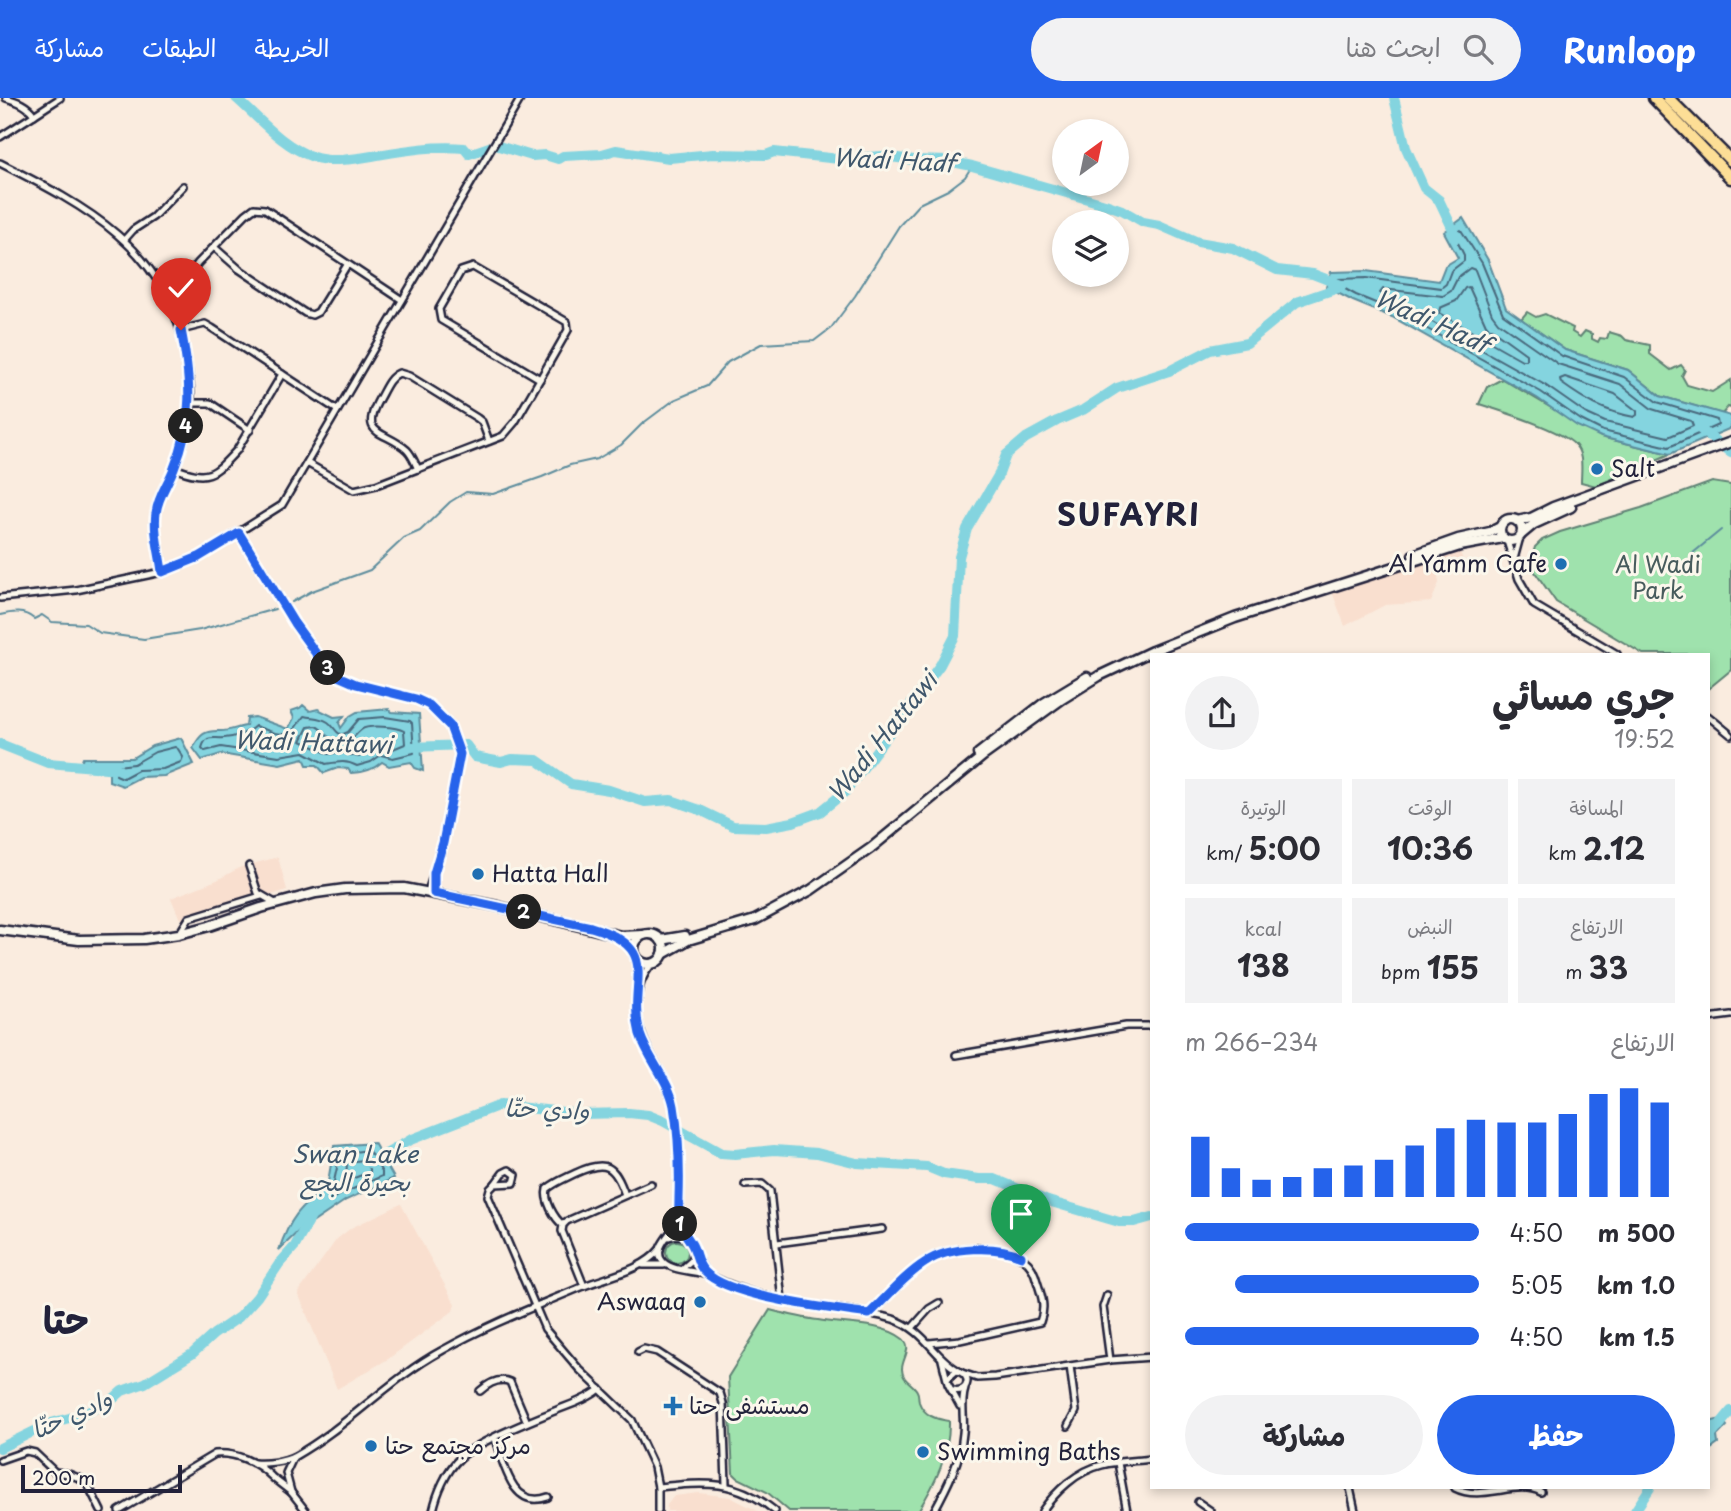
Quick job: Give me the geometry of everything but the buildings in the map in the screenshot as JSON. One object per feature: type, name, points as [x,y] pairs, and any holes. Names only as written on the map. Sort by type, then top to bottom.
[{"type":"highway","points":[[1654,98],[1731,178]]},
{"type":"highway","points":[[1668,98],[1731,161]]},
{"type":"main road","points":[[0,930],[79,940],[126,941],[179,934],[278,903],[333,890],[404,888],[629,937],[653,934],[661,940],[678,938],[742,920],[809,886],[870,842],[1044,703],[1084,678],[1146,648],[1233,613],[1490,532],[1506,520],[1531,518],[1553,507],[1726,447]]},
{"type":"main road","points":[[609,933],[642,962],[653,964],[663,954],[688,940],[755,920],[811,890],[871,848],[972,765],[1062,699],[1099,676],[1152,651],[1235,618],[1460,546],[1505,540],[1513,542],[1534,524],[1560,511],[1726,447]]},
{"type":"main road","points":[[1517,521],[1522,528],[1521,535]]},
{"type":"main road","points":[[1500,527],[1505,540]]},
{"type":"main road","points":[[636,955],[636,942],[643,935]]},
{"type":"main road","points":[[661,940],[663,954]]},
{"type":"street","points":[[6,98],[21,103],[34,115]]},
{"type":"street","points":[[0,137],[60,98]]},
{"type":"street","points":[[0,598],[76,590],[162,572],[199,557],[282,505],[521,98]]},
{"type":"street","points":[[0,163],[84,209],[125,239],[164,291],[181,330],[188,364],[191,403],[174,468],[156,512],[155,525],[162,572]]},
{"type":"street","points":[[125,239],[133,230],[153,217],[183,186]]},
{"type":"street","points":[[164,291],[187,278],[246,214],[259,208],[265,209],[401,300]]},
{"type":"street","points":[[214,247],[239,269],[305,313],[312,314],[318,312],[347,265]]},
{"type":"street","points":[[307,463],[354,490],[418,470],[508,432],[540,379],[568,330],[567,322],[478,269],[464,269],[439,309],[441,320],[540,379]]},
{"type":"street","points":[[181,330],[205,324],[337,410]]},
{"type":"street","points":[[418,470],[408,451],[374,429],[370,420],[371,413],[390,379],[399,373],[409,376],[477,418],[482,422],[489,442]]},
{"type":"street","points":[[174,468],[195,476],[204,477],[212,473],[237,450],[282,374]]},
{"type":"street","points":[[191,403],[210,403],[250,429]]},
{"type":"street","points":[[239,533],[294,623],[325,666],[356,684],[416,699],[429,705],[450,726],[460,754],[431,892]]},
{"type":"street","points":[[1514,562],[1521,535]]},
{"type":"street","points":[[1505,540],[1526,593],[1534,605],[1615,653]]},
{"type":"street","points":[[1710,718],[1731,735]]},
{"type":"street","points":[[249,866],[261,896]]},
{"type":"street","points":[[179,934],[189,918],[261,896],[278,903]]},
{"type":"street","points":[[636,955],[640,983],[637,1010],[640,1031],[644,1045],[670,1094],[675,1113],[679,1217],[685,1237],[693,1246],[702,1270],[707,1275]]},
{"type":"street","points":[[640,983],[647,969],[653,964]]},
{"type":"street","points":[[1710,1018],[1731,1015]]},
{"type":"street","points":[[956,1055],[1126,1026],[1150,1026]]},
{"type":"street","points":[[563,1225],[557,1220],[545,1196],[547,1189],[592,1166],[600,1165],[612,1169],[620,1179],[625,1195]]},
{"type":"street","points":[[495,1184],[489,1189],[488,1196],[535,1308],[554,1341],[584,1375],[632,1420],[650,1455],[659,1487],[657,1511]]},
{"type":"street","points":[[584,1286],[562,1231],[563,1225],[651,1184]]},
{"type":"street","points":[[745,1185],[762,1184],[770,1191],[782,1300]]},
{"type":"street","points":[[640,1265],[660,1249],[679,1217]]},
{"type":"street","points":[[777,1242],[882,1229]]},
{"type":"street","points":[[668,1237],[685,1237]]},
{"type":"street","points":[[660,1249],[661,1259],[667,1266]]},
{"type":"street","points":[[869,1314],[926,1261],[947,1252],[1007,1250],[1021,1256],[1032,1268],[1044,1311],[1040,1322],[960,1340],[929,1343]]},
{"type":"street","points":[[681,1269],[689,1264],[694,1252]]},
{"type":"street","points":[[254,1463],[295,1456],[362,1409],[415,1366],[446,1348],[584,1286],[640,1265],[657,1264],[707,1275],[740,1289],[782,1300],[892,1319],[912,1328],[929,1343],[968,1380],[962,1408],[963,1434],[959,1452],[949,1482],[934,1511]]},
{"type":"street","points":[[1107,1296],[1103,1307],[1110,1360]]},
{"type":"street","points":[[912,1328],[929,1309],[939,1303]]},
{"type":"street","points":[[638,1352],[644,1349],[657,1352],[720,1393],[723,1403],[726,1484]]},
{"type":"street","points":[[941,1357],[948,1381],[962,1408]]},
{"type":"street","points":[[948,1381],[950,1375],[962,1373],[978,1378],[1150,1357]]},
{"type":"street","points":[[1068,1426],[1076,1411],[1070,1366]]},
{"type":"street","points":[[953,1390],[959,1391],[978,1378]]},
{"type":"street","points":[[480,1391],[487,1385],[502,1380],[510,1382],[527,1422]]},
{"type":"street","points":[[433,1511],[441,1486],[451,1468],[462,1457],[527,1422],[591,1396],[600,1388]]},
{"type":"street","points":[[495,1439],[511,1481],[519,1493],[532,1500],[548,1497]]},
{"type":"street","points":[[0,1460],[26,1451],[35,1453],[55,1472],[86,1481],[102,1511]]},
{"type":"street","points":[[119,1511],[210,1456],[233,1454],[254,1463],[272,1477],[291,1492],[306,1511]]},
{"type":"street","points":[[272,1477],[282,1478],[295,1456]]},
{"type":"street","points":[[1042,1511],[1053,1495],[1074,1477],[1101,1465],[1150,1459]]},
{"type":"street","points":[[275,1461],[285,1465],[291,1492]]},
{"type":"street","points":[[272,1477],[268,1468],[275,1461]]},
{"type":"street","points":[[1118,1464],[1127,1511]]},
{"type":"street","points":[[659,1487],[726,1484],[754,1496],[775,1511]]},
{"type":"street","points":[[1351,1489],[1356,1511]]},
{"type":"street","points":[[1459,1489],[1476,1493],[1518,1489]]},
{"type":"street","points":[[1532,1489],[1541,1492]]},
{"type":"street","points":[[1198,1502],[1211,1511]]},
{"type":"shaded area","points":[[1459,549],[1465,566],[1438,576],[1439,583],[1431,602],[1385,605],[1345,626],[1332,592]]},
{"type":"shaded area","points":[[278,857],[287,890],[187,922],[179,917],[171,898],[217,880],[241,867]]},
{"type":"shaded area","points":[[401,1204],[455,1304],[453,1311],[388,1359],[337,1389],[298,1293],[337,1239],[351,1228]]},
{"type":"shaded area","points":[[699,1493],[730,1497],[758,1511],[667,1511],[667,1505],[674,1496]]},
{"type":"green space","points":[[1527,312],[1536,317],[1545,314],[1573,328],[1572,332],[1580,337],[1585,331],[1592,334],[1592,339],[1598,342],[1600,338],[1607,339],[1609,332],[1626,340],[1650,345],[1650,354],[1671,370],[1681,365],[1685,370],[1682,376],[1687,385],[1712,392],[1731,380],[1731,408],[1728,407],[1722,414],[1660,396],[1628,370],[1565,350],[1521,319]]},
{"type":"green space","points":[[1502,379],[1601,437],[1670,454],[1596,486],[1581,482],[1580,453],[1575,445],[1557,433],[1530,421],[1479,404],[1487,387]]},
{"type":"green space","name":"Al Wadi Park","points":[[1712,482],[1731,485],[1731,670],[1710,687],[1710,653],[1641,653],[1556,602],[1535,572],[1532,557],[1535,547],[1542,540]]},
{"type":"green space","points":[[673,1241],[681,1241],[688,1248],[688,1256],[681,1263],[673,1263],[666,1256],[666,1248]]},
{"type":"green space","points":[[770,1310],[873,1327],[894,1334],[906,1342],[907,1350],[902,1365],[904,1376],[917,1391],[919,1402],[927,1414],[949,1421],[947,1445],[940,1468],[918,1511],[789,1511],[767,1492],[733,1473],[728,1377]]},
{"type":"water","points":[[1463,218],[1488,260],[1506,308],[1565,350],[1628,370],[1660,396],[1731,416],[1731,428],[1670,454],[1601,437],[1577,426],[1537,398],[1392,317],[1326,287],[1331,272],[1366,271],[1439,281],[1445,266],[1458,258],[1444,232]]},
{"type":"water","points":[[303,705],[310,711],[318,709],[334,717],[344,716],[339,723],[341,728],[350,716],[357,712],[389,709],[392,712],[419,714],[423,771],[415,768],[411,762],[389,766],[382,762],[372,769],[360,772],[351,773],[348,769],[338,768],[324,773],[317,765],[307,765],[304,758],[280,764],[221,754],[202,760],[193,748],[204,734],[246,726],[247,718],[255,717],[288,729],[294,718],[291,711]]},
{"type":"water","points":[[181,738],[194,764],[164,776],[140,777],[123,786],[109,781],[109,773],[103,766],[80,766],[83,758],[132,758],[152,746]]},
{"type":"water","name":"Swan Lake بحيرة البجع","points":[[374,1143],[394,1178],[346,1200],[303,1227],[279,1250],[297,1214],[327,1188],[334,1146]]},
{"type":"water","points":[[1721,1419],[1727,1426],[1717,1436],[1718,1444],[1710,1450],[1710,1422]]},
{"type":"waterway","name":"Wadi Hadf","points":[[236,98],[291,146],[313,157],[327,160],[441,147],[464,148],[469,154],[495,145],[532,156],[545,155],[558,159],[563,156],[602,154],[616,150],[669,158],[713,154],[766,155],[774,152],[839,159],[882,156],[948,161],[1105,204],[1143,222],[1159,225],[1198,242],[1233,248],[1277,270],[1313,274],[1341,285]]},
{"type":"waterway","points":[[1394,98],[1406,148],[1424,188],[1439,200],[1457,238]]},
{"type":"waterway","points":[[292,602],[312,591],[370,570],[404,538],[420,531],[450,502],[466,492],[493,494],[570,465],[597,459],[621,445],[642,424],[674,400],[707,386],[728,362],[761,344],[814,341],[831,328],[855,296],[899,226],[919,204],[948,190],[965,177],[972,166]]},
{"type":"waterway","name":"Wadi Hattawi","points":[[410,747],[466,745],[475,757],[501,762],[512,759],[537,760],[571,784],[609,790],[645,802],[671,800],[733,826],[766,827],[793,822],[820,812],[846,791],[940,665],[955,636],[959,557],[967,529],[999,474],[1006,455],[1026,438],[1083,410],[1117,388],[1169,371],[1210,350],[1247,343],[1297,302],[1341,287]]},
{"type":"waterway","name":"Wadi Hadf","points":[[1700,429],[1731,453]]},
{"type":"waterway","points":[[1686,567],[1693,553],[1721,530]]},
{"type":"waterway","points":[[0,615],[22,613],[34,619],[42,615],[52,622],[86,624],[100,633],[144,639],[200,630],[275,609]]},
{"type":"waterway","name":"Wadi Hattawi","points":[[0,744],[48,763],[118,769]]},
{"type":"waterway","name":"وادي حتّا","points":[[370,1163],[410,1140],[500,1105],[581,1114],[629,1113],[648,1115],[663,1121],[721,1153],[774,1150],[817,1153],[857,1163],[927,1167],[944,1174],[995,1179],[1048,1201],[1119,1222],[1134,1222],[1150,1218]]},
{"type":"waterway","name":"وادي حتّا","points":[[0,1448],[51,1423],[84,1414],[112,1400],[122,1391],[145,1383],[192,1354],[214,1334],[239,1317],[257,1297],[295,1246],[312,1215]]},
{"type":"waterway","name":"وادي حتّا","points":[[1710,1437],[1731,1411]]},
{"type":"waterway","points":[[1635,1511],[1649,1489]]},
{"type":"place","name":"Salt","points":[[1597,469]]},
{"type":"place","name":"Al Yamm Cafe","points":[[1561,564]]},
{"type":"place","name":"Hatta Hall","points":[[478,874]]},
{"type":"place","name":"Aswaaq","points":[[700,1302]]},
{"type":"place","name":"مستشفى حتا","points":[[673,1406]]},
{"type":"place","name":"مركز مجتمع حتا","points":[[371,1446]]},
{"type":"place","name":"Swimming Baths","points":[[923,1452]]},
{"type":"district","name":"SUFAYRI","points":[[1129,516]]},
{"type":"district","name":"حتا","points":[[66,1321]]},
{"type":"route","points":[[181,330],[188,364],[191,403],[183,441],[156,512],[155,525],[162,572],[199,557],[239,533],[294,623],[325,666],[356,684],[399,694],[429,705],[450,726],[460,754],[443,843],[434,873],[434,893],[591,927],[609,933],[634,952],[638,959],[640,983],[637,1010],[640,1031],[644,1045],[674,1105],[678,1142],[680,1224],[685,1237],[693,1246],[702,1270],[724,1283],[762,1296],[869,1314],[926,1261],[947,1252],[1007,1250],[1021,1256]]}]
